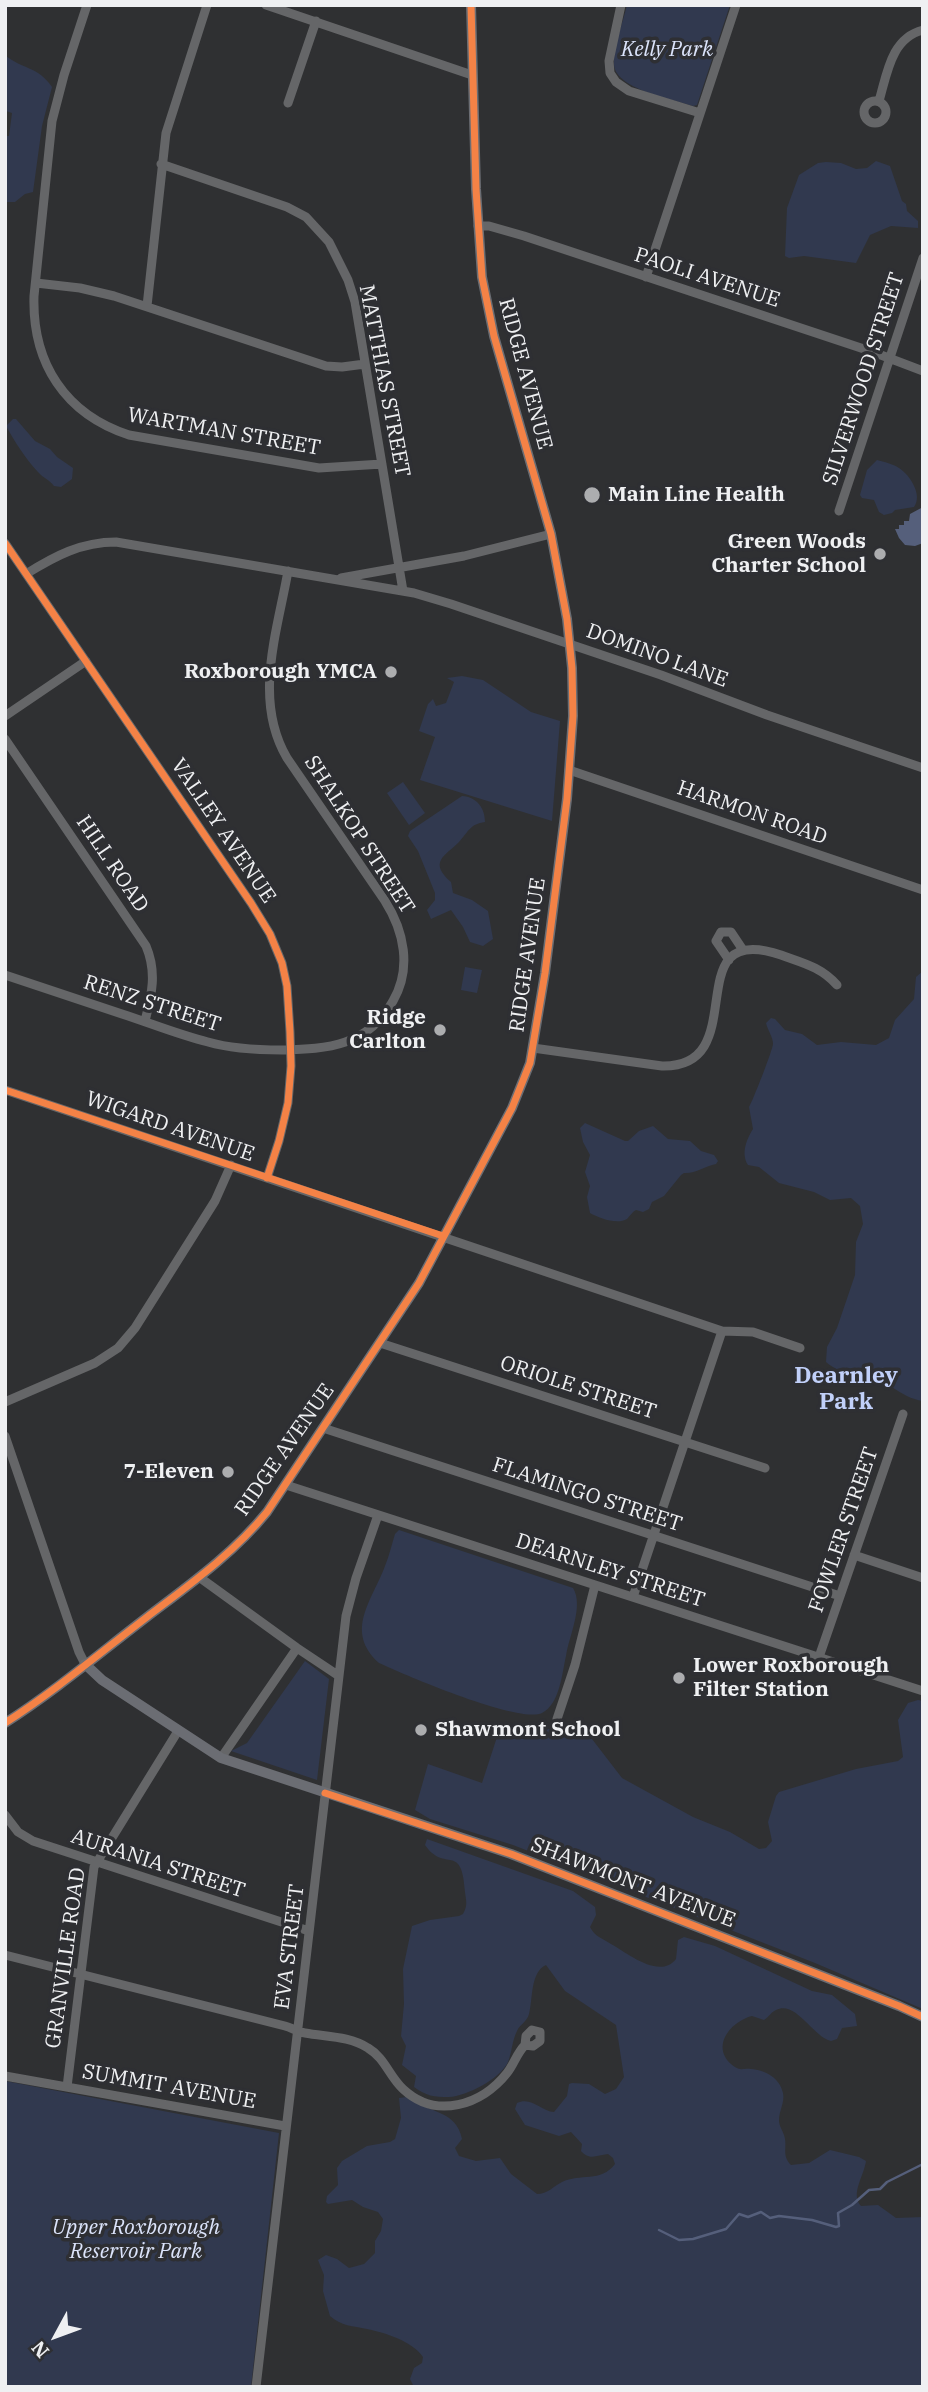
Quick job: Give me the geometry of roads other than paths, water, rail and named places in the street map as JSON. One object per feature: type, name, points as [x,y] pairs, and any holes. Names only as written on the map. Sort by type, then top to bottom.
[{"type":"main road","name":"RIDGE AVENUE","points":[[5,1723],[199,1577],[253,1529],[286,1485],[419,1283],[528,1071],[554,907],[574,702],[570,644],[551,534],[491,324],[480,265],[471,5]]},
{"type":"main road","name":"SHAWMONT AVENUE","points":[[85,1664],[99,1677],[221,1758],[511,1854],[923,2017]]},
{"type":"street","name":"WARTMAN STREET","points":[[87,5],[52,121],[34,319],[46,365],[69,398],[86,414],[109,428],[140,438],[305,466],[336,468],[382,464]]},
{"type":"street","points":[[147,306],[161,164],[169,122],[207,5]]},
{"type":"street","points":[[266,5],[472,75]]},
{"type":"street","points":[[621,5],[609,60],[613,77],[629,91],[700,113]]},
{"type":"street","points":[[646,277],[736,5]]},
{"type":"street","points":[[288,103],[316,22]]},
{"type":"street","points":[[878,101],[898,45],[908,36],[923,30]]},
{"type":"street","name":"MATTHIAS STREET","points":[[161,164],[287,206],[315,225],[329,242],[352,292],[403,591]]},
{"type":"street","name":"PAOLI AVENUE","points":[[478,226],[501,229],[923,371]]},
{"type":"street","name":"SILVERWOOD STREET","points":[[839,511],[889,358],[915,297],[923,258]]},
{"type":"street","points":[[36,283],[86,289],[147,306],[326,366],[342,368],[365,364]]},
{"type":"street","name":"DOMINO LANE","points":[[335,579],[464,556],[551,534]]},
{"type":"street","name":"DOMINO LANE","points":[[26,574],[72,549],[111,542],[403,591],[451,604],[688,684],[767,715],[923,768]]},
{"type":"street","name":"VALLEY AVENUE","points":[[5,543],[269,931],[286,980],[291,1049],[285,1115],[267,1178]]},
{"type":"street","name":"SHALKOP STREET","points":[[288,572],[269,686],[273,726],[287,758],[391,910],[401,934],[404,959],[397,993],[387,1010],[371,1027],[353,1040],[334,1046],[291,1049]]},
{"type":"street","points":[[5,716],[86,661]]},
{"type":"street","name":"HILL ROAD","points":[[5,739],[146,946],[153,974],[145,1021]]},
{"type":"street","name":"HARMON ROAD","points":[[569,770],[923,890]]},
{"type":"street","points":[[729,960],[716,941],[721,932],[731,932],[743,950]]},
{"type":"street","points":[[533,1048],[662,1066],[683,1063],[701,1051],[710,1039],[719,976],[729,960],[743,950],[768,951],[816,967],[837,985]]},
{"type":"street","name":"RENZ STREET","points":[[5,975],[192,1038],[251,1049],[291,1049]]},
{"type":"street","name":"WIGARD AVENUE","points":[[5,1090],[722,1331],[753,1332],[800,1348]]},
{"type":"street","points":[[5,1402],[95,1363],[118,1348],[135,1328],[215,1201],[231,1165]]},
{"type":"street","points":[[633,1597],[722,1331]]},
{"type":"street","name":"ORIOLE STREET","points":[[380,1343],[765,1468]]},
{"type":"street","name":"FOWLER STREET","points":[[819,1657],[903,1414]]},
{"type":"street","name":"FLAMINGO STREET","points":[[323,1428],[839,1596]]},
{"type":"street","points":[[5,1436],[7,1449],[85,1664]]},
{"type":"street","name":"DEARNLEY STREET","points":[[286,1485],[923,1691]]},
{"type":"street","name":"EVA STREET","points":[[256,2387],[349,1603],[378,1515]]},
{"type":"street","points":[[854,1555],[923,1578]]},
{"type":"street","points":[[199,1577],[339,1676]]},
{"type":"street","points":[[556,1719],[575,1665],[595,1585]]},
{"type":"street","points":[[221,1758],[297,1648]]},
{"type":"street","name":"GRANVILLE ROAD","points":[[66,2087],[92,1873],[96,1862],[178,1731]]},
{"type":"street","name":"AURANIA STREET","points":[[5,1815],[27,1839],[309,1931]]},
{"type":"street","points":[[5,1955],[297,2030],[345,2038],[371,2049],[409,2094],[442,2106],[451,2107],[470,2102],[489,2090],[508,2071],[525,2045]]},
{"type":"street","name":"SUMMIT AVENUE","points":[[5,2076],[285,2126]]},
{"type":"waterway","points":[[659,2230],[679,2240],[693,2239],[726,2229],[739,2214],[748,2217],[761,2212],[770,2218],[779,2216],[812,2220],[836,2227],[839,2226],[838,2213],[869,2190],[880,2189],[887,2182],[923,2164]]},
{"type":"place","name":"Main Line Health","points":[[592,495]]},
{"type":"place","name":"Green Woods Charter School","points":[[880,554]]},
{"type":"place","name":"Roxborough YMCA","points":[[391,672]]},
{"type":"place","name":"Ridge Carlton","points":[[440,1030]]},
{"type":"place","name":"7-Eleven","points":[[228,1472]]},
{"type":"place","name":"Lower Roxborough Filter Station","points":[[679,1678]]},
{"type":"place","name":"Shawmont School","points":[[421,1730]]},
{"type":"district","name":"Dearnley Park","points":[[846,1389]]},
{"type":"park label","name":"Kelly Park","points":[[667,50]]},
{"type":"park label","name":"Upper Roxborough Reservoir Park","points":[[136,2240]]}]
